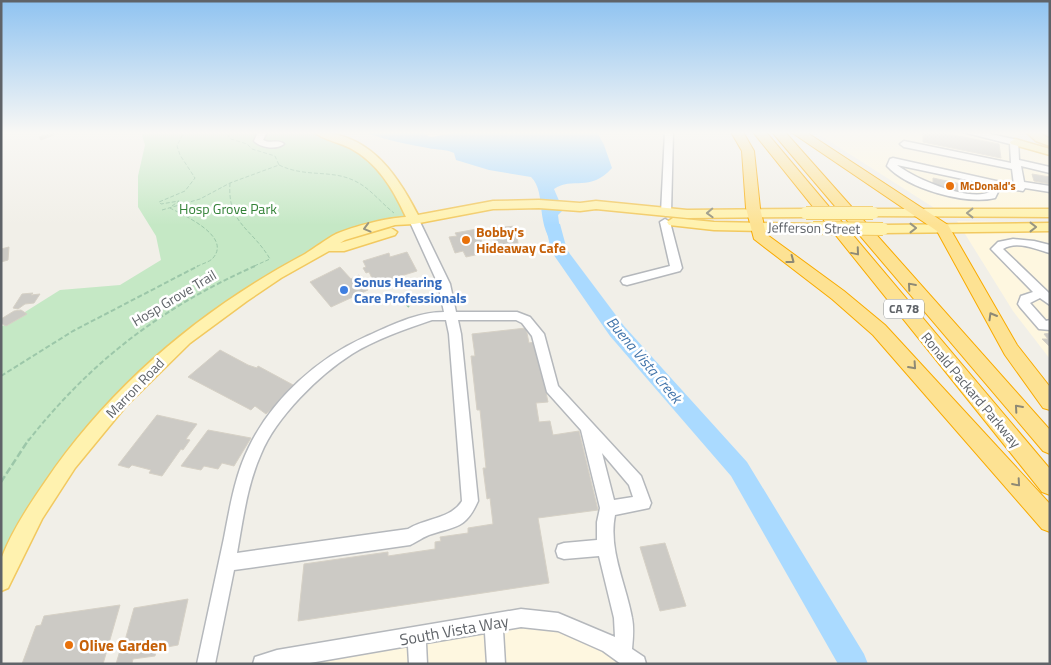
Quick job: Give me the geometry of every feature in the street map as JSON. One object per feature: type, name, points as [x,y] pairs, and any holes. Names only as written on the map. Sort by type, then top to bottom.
[{"type":"highway","points":[[749,163],[759,236],[838,295],[878,330],[1050,521]]},
{"type":"highway","name":"Ronald Packard Parkway","points":[[785,163],[1050,485]]},
{"type":"highway","name":"Ronald Packard Parkway","points":[[805,163],[1050,445]]},
{"type":"highway","points":[[841,163],[943,228],[1011,350],[1050,402]]},
{"type":"main road","points":[[379,163],[397,184],[414,220]]},
{"type":"main road","name":"Jefferson Street","points":[[414,220],[480,206],[521,204],[580,207],[594,212],[666,217],[714,226],[806,213],[1050,213]]},
{"type":"main road","name":"Jefferson Street","points":[[756,219],[814,228],[1050,227]]},
{"type":"main road","name":"Marron Road","points":[[1,581],[35,514],[69,462],[120,401],[164,357],[228,308],[276,275],[324,249],[344,247],[400,230],[414,220]]},
{"type":"street","points":[[627,281],[676,268],[666,217],[668,163]]},
{"type":"street","points":[[1006,163],[1050,170]]},
{"type":"street","points":[[898,165],[996,184],[1050,190]]},
{"type":"street","points":[[898,165],[922,184],[977,197],[992,196],[995,192],[996,184]]},
{"type":"street","points":[[1016,165],[1019,186]]},
{"type":"street","points":[[226,563],[410,537],[430,526],[448,524],[461,518],[470,501],[455,334],[444,284],[414,220]]},
{"type":"street","points":[[1046,297],[996,249],[1003,244],[1035,244],[1046,246],[1050,250]]},
{"type":"street","points":[[1016,244],[1025,252]]},
{"type":"street","points":[[1046,297],[1025,299],[1024,304],[1043,326],[1050,325]]},
{"type":"street","points":[[206,664],[242,484],[255,449],[282,408],[298,391],[348,350],[374,336],[432,316],[517,316],[526,320],[538,334],[552,388],[636,481],[642,503],[608,508]]},
{"type":"street","points":[[588,428],[608,508],[604,527],[606,547],[624,620],[630,658]]},
{"type":"street","points":[[564,551],[606,547]]},
{"type":"street","name":"South Vista Way","points":[[262,664],[521,618],[558,622],[610,644],[630,658]]},
{"type":"street","points":[[493,623],[496,664]]},
{"type":"street","points":[[418,636],[418,664]]},
{"type":"path","name":"Hosp Grove Trail","points":[[1,376],[73,331],[213,258],[218,251],[211,232],[170,208],[179,201],[161,204],[159,202],[188,191],[192,187],[195,178],[185,163]]},
{"type":"path","points":[[162,210],[200,199],[230,183],[279,165],[298,174],[346,177],[369,188],[383,205],[394,213]]},
{"type":"path","name":"Hosp Grove Trail","points":[[1,482],[36,430],[80,381],[111,352],[136,332],[191,297],[238,272],[270,259],[262,243],[234,216],[228,197],[230,183]]},
{"type":"path","points":[[406,304],[409,307]]},
{"type":"shaded area","points":[[864,163],[1050,163],[1050,212],[939,211]]},
{"type":"shaded area","points":[[957,221],[1050,223],[1050,359],[1013,311]]},
{"type":"shaded area","points":[[535,620],[637,664],[261,664]]},
{"type":"green space","name":"Hosp Grove Park","points":[[141,163],[372,163],[383,172],[409,218],[340,239],[274,272],[134,380],[1,574],[1,327],[60,290],[120,285],[161,260],[156,236],[138,207],[138,176]]},
{"type":"water","points":[[466,163],[610,163],[612,168],[604,176],[596,180],[561,185],[554,189],[563,210],[558,215],[562,247],[559,251],[546,231],[539,192],[531,177],[489,170]]},
{"type":"building","points":[[1032,174],[1050,177],[1050,184],[1034,181]]},
{"type":"building","name":"McDonald's","points":[[933,178],[966,185],[967,194],[933,187]]},
{"type":"building","points":[[516,226],[519,253],[495,255],[493,228]]},
{"type":"building","name":"Bobby's Hideaway Cafe","points":[[477,229],[483,244],[481,244],[484,253],[466,257],[463,251],[455,253],[449,237],[457,236],[455,233]]},
{"type":"building","points":[[9,247],[8,260],[1,262],[1,249]]},
{"type":"building","points":[[407,252],[417,271],[375,284],[369,272],[366,273],[363,268],[366,267],[363,261],[389,253],[390,257]]},
{"type":"building","points":[[340,267],[351,279],[359,275],[363,280],[360,282],[368,290],[331,307],[310,282]]},
{"type":"building","points":[[33,293],[31,295],[40,294],[34,303],[25,304],[18,309],[13,308],[22,294]]},
{"type":"building","points":[[21,310],[27,314],[6,326],[1,323],[1,319],[14,311]]},
{"type":"building","points":[[526,328],[529,343],[534,342],[537,349],[548,402],[536,403],[539,422],[550,421],[553,435],[579,431],[598,510],[538,518],[549,583],[298,621],[304,564],[388,552],[388,556],[435,549],[435,542],[441,541],[440,537],[468,533],[468,528],[493,524],[490,498],[487,499],[483,468],[486,468],[480,410],[477,410],[471,356],[475,356],[472,334]]},
{"type":"building","points":[[1050,333],[1050,347],[1042,339],[1048,339],[1044,334]]},
{"type":"building","points":[[220,350],[248,365],[257,368],[258,366],[295,386],[266,414],[255,406],[251,410],[188,377]]},
{"type":"building","points":[[157,415],[197,424],[186,439],[190,440],[183,450],[181,449],[162,476],[149,473],[151,470],[132,465],[129,468],[118,465]]},
{"type":"building","points":[[208,430],[251,438],[234,466],[222,463],[218,469],[204,466],[201,470],[181,466]]},
{"type":"building","points":[[665,543],[686,606],[660,611],[640,547]]},
{"type":"building","points":[[188,599],[178,645],[156,652],[155,656],[133,659],[132,663],[116,664],[134,608]]},
{"type":"building","name":"Olive Garden","points":[[120,605],[103,664],[22,664],[36,626],[41,625],[44,616]]},
{"type":"waterway","name":"Buena Vista Creek","points":[[554,227],[559,251],[617,331],[739,469],[854,664]]},
{"type":"place","name":"McDonald's","points":[[950,186]]},
{"type":"place","name":"Bobby's Hideaway Cafe","points":[[466,240]]},
{"type":"place","name":"Sonus Hearing Care Professionals","points":[[344,290]]},
{"type":"place","name":"Olive Garden","points":[[69,645]]}]
